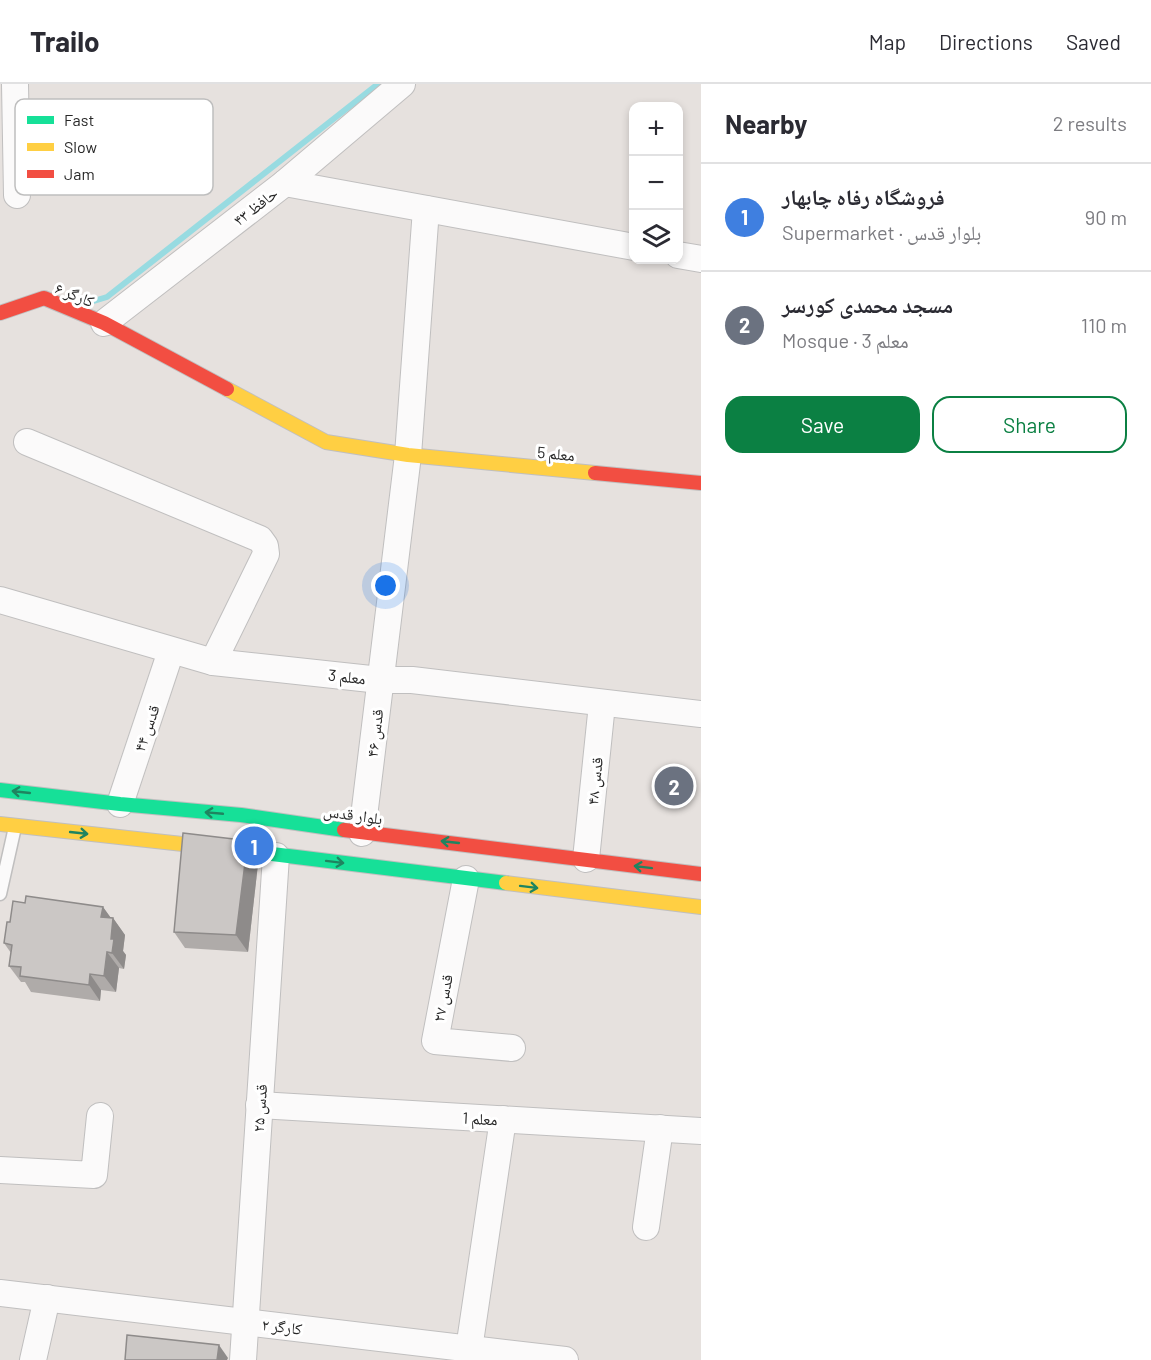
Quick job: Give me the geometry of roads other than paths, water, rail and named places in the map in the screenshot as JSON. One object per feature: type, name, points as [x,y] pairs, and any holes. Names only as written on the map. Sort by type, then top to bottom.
[{"type":"main road","name":"کارگر ۶","points":[[0,313],[44,298],[104,323],[326,442],[408,455]]},
{"type":"main road","name":"معلم 5","points":[[408,455],[701,483]]},
{"type":"main road","name":"بلوار قدس","points":[[0,790],[241,815],[362,833],[701,874]]},
{"type":"main road","points":[[233,849],[248,834],[241,815]]},
{"type":"main road","points":[[0,824],[233,849],[288,846],[303,858],[701,907]]},
{"type":"main road","points":[[288,846],[295,832],[308,824]]},
{"type":"main road","points":[[288,846],[303,858]]},
{"type":"street","points":[[15,84],[15,99]]},
{"type":"street","name":"حافظ ۴۳","points":[[104,323],[285,183],[402,84]]},
{"type":"street","points":[[285,183],[629,246]]},
{"type":"street","name":"قدس ۴۶","points":[[362,833],[408,455],[426,209]]},
{"type":"street","points":[[683,256],[701,259]]},
{"type":"street","points":[[27,442],[260,538],[265,546],[266,554],[213,662]]},
{"type":"street","name":"معلم 3","points":[[0,600],[213,662],[381,680],[412,680],[701,714]]},
{"type":"street","name":"قدس ۴۴","points":[[120,804],[171,651]]},
{"type":"street","name":"قدس ۴۸","points":[[586,859],[602,704]]},
{"type":"street","name":"قدس ۲۵","points":[[243,1360],[259,1105],[288,846]]},
{"type":"street","name":"قدس ۲۷","points":[[466,879],[435,1041],[512,1048]]},
{"type":"street","name":"معلم 1","points":[[259,1105],[701,1131]]},
{"type":"street","points":[[0,1170],[94,1175],[100,1116]]},
{"type":"street","points":[[469,1349],[503,1119]]},
{"type":"street","points":[[646,1227],[660,1128]]},
{"type":"street","name":"کارگر ۲","points":[[0,1293],[565,1360]]},
{"type":"street","points":[[33,1360],[47,1299]]},
{"type":"lane","points":[[0,894],[15,826]]},
{"type":"waterway","points":[[87,303],[107,297],[378,84]]},
{"type":"place","name":"مسجد محمدی کورسر","points":[[674,786]]},
{"type":"place","name":"فروشگاه رفاه چابهار","points":[[254,846]]}]
